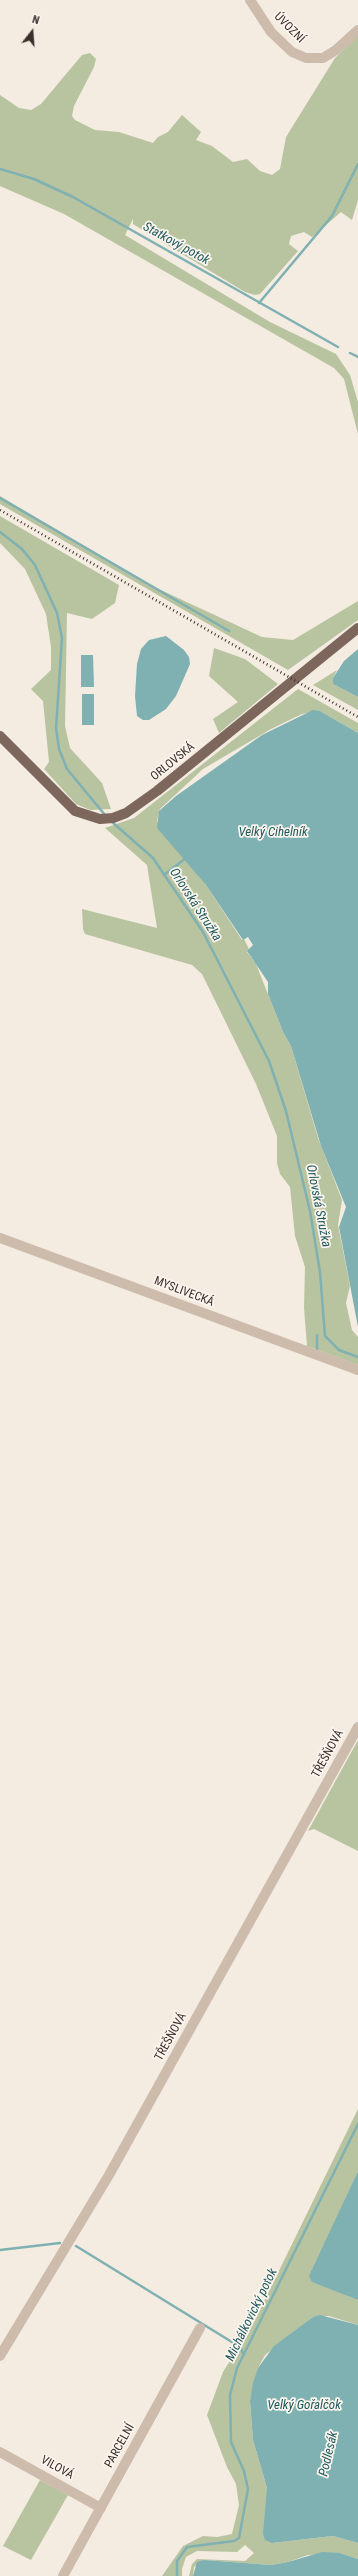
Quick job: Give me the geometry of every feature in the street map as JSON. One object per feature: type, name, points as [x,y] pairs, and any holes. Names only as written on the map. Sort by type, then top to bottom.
[{"type":"main road","name":"ORLOVSKÁ","points":[[0,736],[22,756],[75,811],[100,819],[113,818],[126,813],[157,791],[358,628]]},
{"type":"street","name":"ÚVOZNÍ","points":[[250,0],[271,32],[292,52],[306,58],[323,58],[336,50],[358,30]]},
{"type":"street","name":"MYSLIVECKÁ","points":[[0,1238],[358,1370]]},
{"type":"street","name":"TŘEŠŇOVÁ","points":[[0,2356],[109,2175],[358,1727]]},
{"type":"street","name":"PARCELNÍ","points":[[63,2576],[200,2328]]},
{"type":"street","name":"VILOVÁ","points":[[0,2452],[101,2508]]},
{"type":"green space","points":[[358,36],[358,200],[352,220],[341,212],[312,237],[304,232],[291,236],[289,244],[298,251],[260,294],[255,295],[245,292],[144,231],[133,224],[133,219],[125,235],[270,322],[336,354],[350,375],[358,402],[358,434],[344,379],[334,368],[64,214],[0,186],[0,95],[19,108],[31,110],[41,104],[82,55],[90,53],[96,59],[94,67],[74,106],[72,116],[75,120],[95,130],[119,132],[153,143],[158,137],[168,132],[182,115],[201,132],[196,140],[212,146],[233,162],[247,159],[260,171],[272,175],[280,169],[286,137],[335,58]]},
{"type":"green space","points":[[0,496],[150,585],[262,637],[293,640],[358,601],[358,620],[288,670],[0,504]]},
{"type":"green space","points":[[0,516],[119,585],[115,603],[92,619],[67,613],[65,726],[70,748],[102,783],[111,809],[90,810],[76,804],[44,769],[49,762],[43,701],[31,689],[51,670],[51,647],[46,614],[25,569],[0,543]]},
{"type":"green space","points":[[214,648],[245,659],[278,684],[219,733],[213,719],[238,702],[209,676]]},
{"type":"green space","points":[[337,670],[333,678],[333,684],[358,697],[358,710],[313,685]]},
{"type":"green space","points":[[298,689],[358,723],[358,733],[320,711],[302,714],[271,729],[203,769],[160,809],[157,821],[206,885],[242,940],[244,939],[249,949],[247,952],[256,964],[283,1032],[291,1046],[318,1138],[342,1200],[338,1225],[350,1286],[346,1303],[352,1330],[358,1337],[358,1365],[307,1346],[304,1308],[305,1267],[295,1236],[290,1187],[280,1174],[277,1163],[277,1136],[256,1084],[202,974],[192,965],[85,934],[83,929],[82,909],[157,928],[147,865],[105,828],[134,818]]},
{"type":"green space","points":[[358,1740],[358,1851],[314,1829],[308,1831]]},
{"type":"green space","points":[[358,2109],[358,2171],[343,2204],[337,2291],[358,2300],[358,2325],[329,2316],[313,2317],[265,2355],[258,2368],[250,2401],[253,2440],[267,2488],[267,2504],[272,2543],[333,2536],[358,2543],[358,2559],[340,2553],[308,2555],[288,2562],[271,2565],[204,2560],[194,2567],[193,2576],[189,2576],[192,2564],[197,2559],[245,2561],[254,2553],[245,2545],[237,2552],[197,2551],[186,2557],[182,2569],[182,2576],[162,2576],[183,2546],[203,2536],[217,2537],[232,2534],[239,2505],[236,2484],[227,2467],[207,2415],[223,2372],[253,2324]]},
{"type":"green space","points":[[40,2480],[68,2495],[31,2560],[3,2546]]},
{"type":"water","points":[[166,636],[184,650],[189,657],[190,664],[176,696],[166,709],[149,720],[143,720],[137,716],[135,696],[137,664],[141,649],[149,640]]},
{"type":"water","points":[[358,649],[358,697],[333,684],[333,678],[344,661]]},
{"type":"water","points":[[81,655],[93,655],[94,687],[81,687]]},
{"type":"water","points":[[82,694],[94,694],[94,725],[82,725]]},
{"type":"water","name":"Velký Cihelník","points":[[313,710],[320,711],[358,733],[358,1327],[339,1227],[346,1207],[321,1146],[291,1046],[283,1032],[268,994],[268,982],[247,951],[253,945],[248,937],[243,940],[206,885],[157,828],[159,811],[176,796],[262,735]]},
{"type":"water","points":[[358,2171],[358,2300],[312,2282],[309,2276]]},
{"type":"water","name":"Velký Gořalčok","points":[[320,2315],[358,2325],[358,2543],[333,2536],[272,2543],[265,2540],[263,2534],[267,2488],[253,2440],[250,2401],[253,2383],[258,2368],[274,2346],[313,2317]]},
{"type":"water","points":[[322,2552],[340,2553],[358,2559],[358,2576],[193,2576],[197,2562],[204,2560],[271,2565],[288,2562]]},
{"type":"waterway","points":[[259,303],[332,216],[358,164]]},
{"type":"waterway","name":"Statkový potok","points":[[0,169],[34,179],[73,197],[338,347]]},
{"type":"waterway","name":"Statkový potok","points":[[350,353],[358,357]]},
{"type":"waterway","points":[[0,498],[229,631]]},
{"type":"waterway","name":"Orlovská Stružka","points":[[0,532],[22,549],[35,565],[57,613],[62,638],[56,728],[59,749],[67,769],[105,815]]},
{"type":"waterway","name":"Orlovská Stružka","points":[[111,821],[153,858],[203,932],[269,1061],[286,1111],[310,1211],[320,1272],[325,1336],[339,1350],[358,1357]]},
{"type":"waterway","points":[[164,875],[186,858]]},
{"type":"waterway","name":"Michálkovický potok","points":[[317,1335],[317,1351]]},
{"type":"waterway","name":"Michálkovický potok","points":[[177,2576],[177,2561],[187,2547],[234,2541],[239,2538],[248,2489],[244,2471],[231,2442],[230,2395],[237,2368],[358,2124]]},
{"type":"waterway","points":[[0,2250],[60,2243]]},
{"type":"waterway","points":[[76,2246],[240,2347],[243,2353]]},
{"type":"railway","points":[[0,510],[358,717]]},
{"type":"water label","name":"Podlesák","points":[[329,2454]]}]
